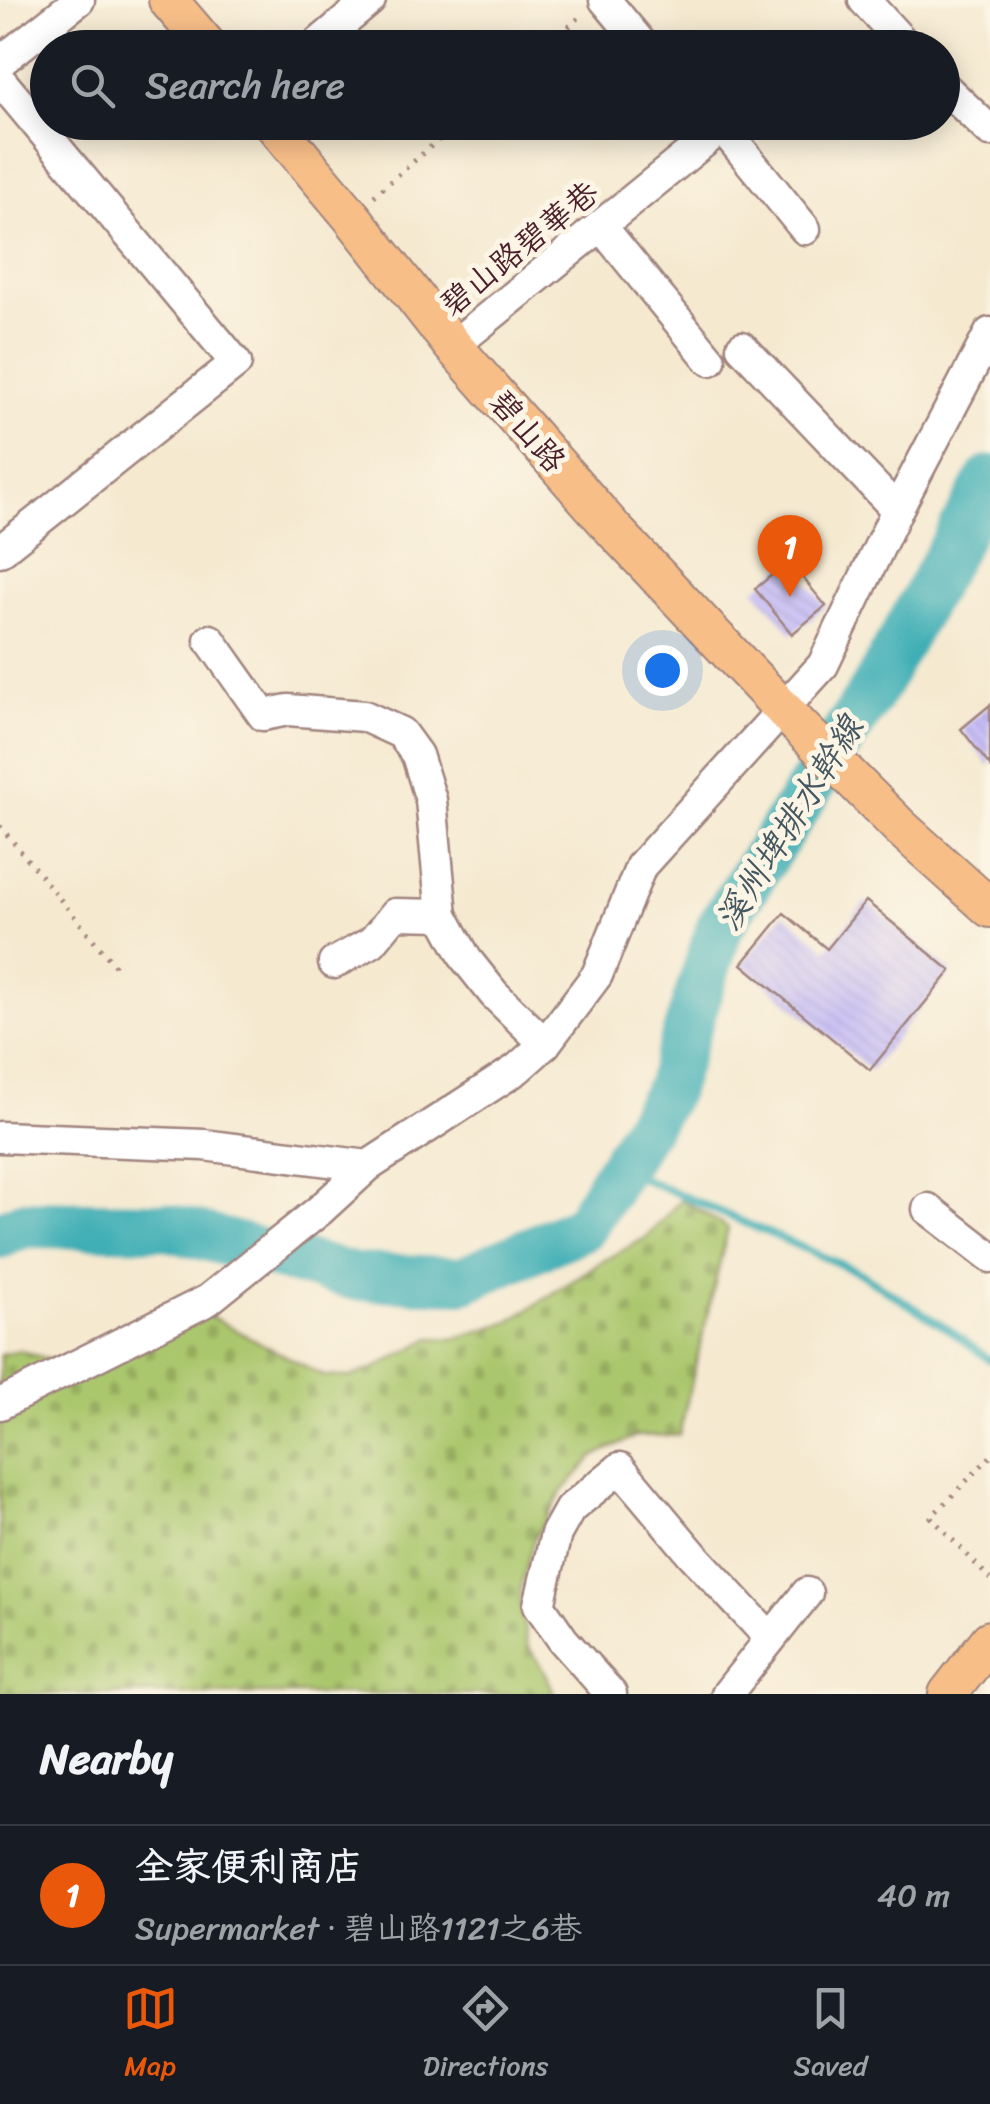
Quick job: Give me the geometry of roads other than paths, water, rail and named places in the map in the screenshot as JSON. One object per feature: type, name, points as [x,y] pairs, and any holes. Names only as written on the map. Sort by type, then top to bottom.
[{"type":"main road","points":[[168,0],[194,30]]},
{"type":"main road","name":"碧山路","points":[[287,140],[454,346],[614,531],[791,718],[990,908]]},
{"type":"main road","points":[[948,1694],[990,1640]]},
{"type":"street","points":[[41,30],[79,0]]},
{"type":"street","points":[[334,30],[370,0]]},
{"type":"street","points":[[864,0],[885,30]]},
{"type":"street","points":[[595,6],[624,30]]},
{"type":"street","points":[[0,62],[30,38]]},
{"type":"street","points":[[0,80],[30,116]]},
{"type":"street","points":[[960,102],[990,132]]},
{"type":"street","points":[[0,551],[236,363],[50,140]]},
{"type":"street","name":"碧山路碧華巷","points":[[454,346],[707,140]]},
{"type":"street","name":"碧山路碧華巷","points":[[732,140],[805,230]]},
{"type":"street","points":[[601,226],[710,360]]},
{"type":"street","points":[[0,1404],[208,1300],[368,1166],[517,1069],[544,1044],[597,975],[641,866],[791,718],[824,665],[897,510],[990,333]]},
{"type":"street","points":[[742,348],[897,510]]},
{"type":"street","points":[[210,640],[263,715],[288,710],[364,716],[401,733],[417,755],[430,800],[442,915],[466,959],[494,994],[544,1044]]},
{"type":"street","points":[[334,963],[372,942],[395,914],[442,915]]},
{"type":"street","points":[[0,1137],[204,1144],[368,1166]]},
{"type":"street","points":[[928,1209],[990,1257]]},
{"type":"street","points":[[611,1694],[539,1605],[556,1534],[570,1509],[620,1468],[770,1638]]},
{"type":"street","points":[[727,1694],[807,1592]]},
{"type":"waterway","name":"溪州埤排水幹線","points":[[0,1235],[24,1224],[164,1226],[356,1277],[462,1280],[583,1227],[668,1090],[720,926],[877,684],[990,479]]},
{"type":"waterway","points":[[619,1168],[858,1272],[990,1360]]},
{"type":"place","name":"全家便利商店","points":[[790,597]]}]
